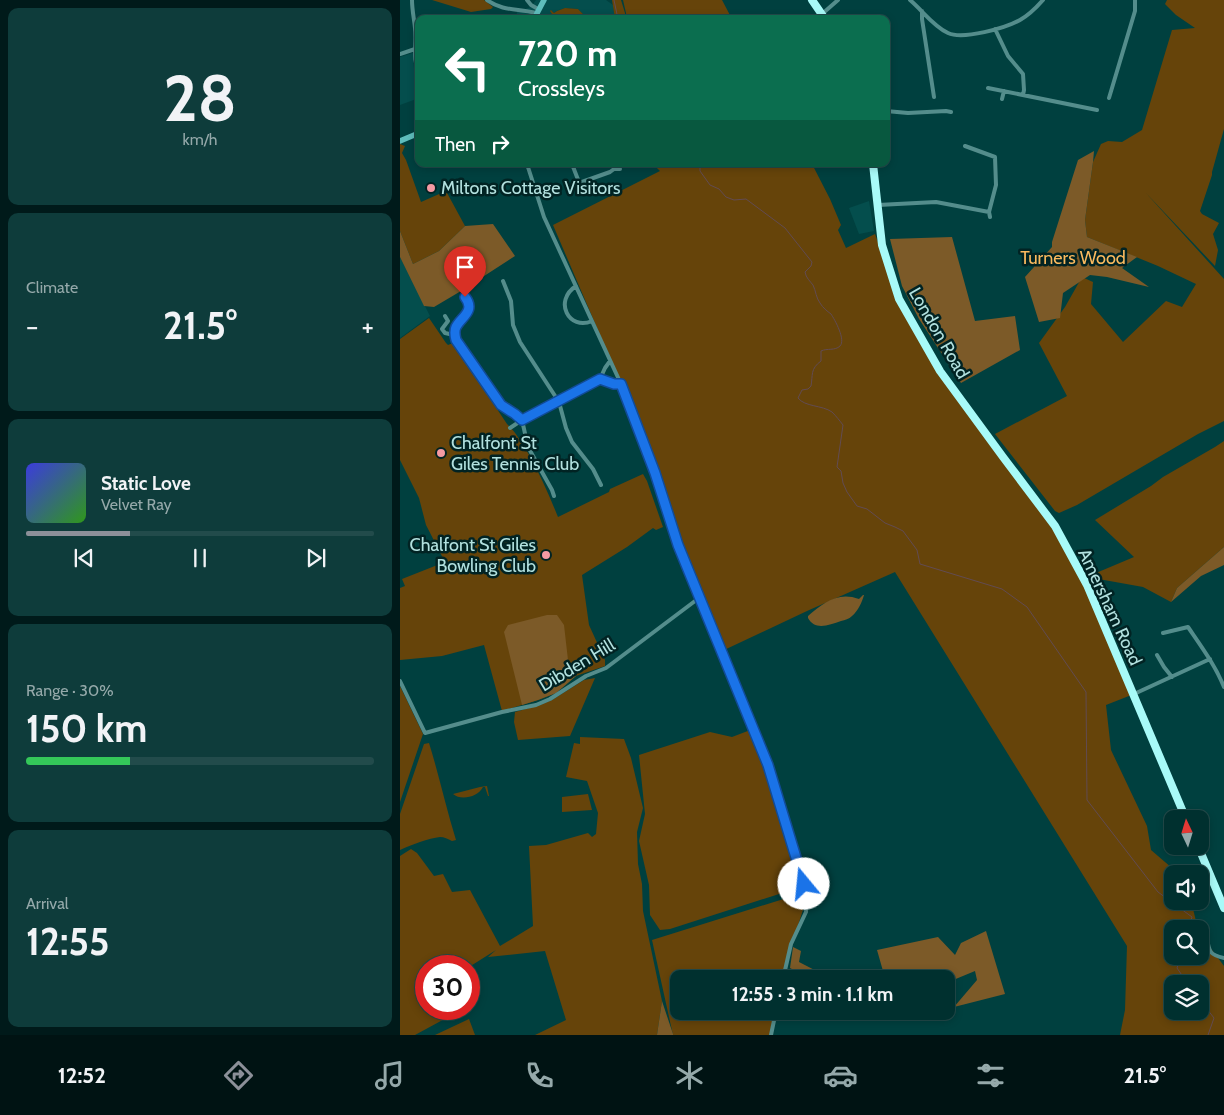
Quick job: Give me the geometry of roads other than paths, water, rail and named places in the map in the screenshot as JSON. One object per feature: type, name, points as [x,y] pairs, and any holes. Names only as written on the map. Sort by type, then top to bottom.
[{"type":"highway","points":[[812,0],[823,15]]},
{"type":"highway","name":"London Road","points":[[872,167],[882,245],[899,299],[940,371],[978,424]]},
{"type":"highway","name":"Amersham Road","points":[[978,424],[1055,526],[1087,585],[1182,810]]},
{"type":"highway","points":[[1202,855],[1224,908]]},
{"type":"street","points":[[400,54],[415,49],[412,0]]},
{"type":"street","points":[[487,0],[501,8],[526,10],[536,13]]},
{"type":"street","points":[[527,0],[536,13]]},
{"type":"street","points":[[536,13],[544,0]]},
{"type":"street","points":[[825,15],[838,0]]},
{"type":"street","points":[[910,0],[937,27],[953,35],[969,35],[1018,21],[1031,13],[1043,0]]},
{"type":"street","points":[[1109,98],[1135,11],[1135,0]]},
{"type":"street","points":[[922,11],[934,97]]},
{"type":"street","points":[[995,29],[1008,56],[1023,74],[1024,90],[1022,95]]},
{"type":"street","points":[[1108,75],[1114,77]]},
{"type":"street","points":[[988,88],[1095,110],[1093,104]]},
{"type":"street","points":[[1002,99],[1004,91]]},
{"type":"street","points":[[890,111],[908,113],[951,112]]},
{"type":"street","points":[[400,141],[415,135]]},
{"type":"street","points":[[965,146],[995,158],[996,185],[989,212],[990,217]]},
{"type":"street","points":[[528,167],[544,218],[621,384],[655,473],[678,545],[768,765],[807,897],[806,912],[791,944],[785,970]]},
{"type":"street","points":[[573,167],[582,190]]},
{"type":"street","points":[[579,182],[620,169]]},
{"type":"street","points":[[878,206],[936,202],[989,212]]},
{"type":"street","points":[[503,281],[511,301],[513,325],[520,342],[559,402],[572,442],[602,484]]},
{"type":"street","points":[[576,286],[570,290],[565,300],[566,314],[576,322],[585,324],[592,321]]},
{"type":"street","points":[[465,297],[468,311],[456,327],[454,335],[456,340],[501,405],[522,420],[528,447],[554,496]]},
{"type":"street","points":[[445,316],[448,321],[442,329],[445,333],[454,335]]},
{"type":"street","points":[[510,428],[600,379],[610,361]]},
{"type":"street","points":[[600,379],[614,384],[621,384]]},
{"type":"street","name":"Dibden Hill","points":[[400,681],[424,734],[502,712],[536,705],[550,699],[586,676],[606,668],[699,598]]},
{"type":"street","points":[[1163,633],[1188,626],[1218,672],[1224,687]]},
{"type":"street","points":[[1157,655],[1172,676]]},
{"type":"street","points":[[1134,694],[1210,659]]},
{"type":"street","points":[[1209,950],[1215,956],[1224,958]]},
{"type":"street","points":[[770,1035],[774,1020]]},
{"type":"waterway","points":[[614,0],[617,15]]},
{"type":"waterway","points":[[700,167],[700,171],[710,185],[719,189],[726,197],[734,200],[746,199],[785,228],[812,262],[805,272],[807,278],[813,285],[819,301],[835,321],[842,343],[836,348],[821,351],[821,361],[814,370],[811,386],[808,389],[802,390],[798,398],[805,403],[832,412],[843,425],[837,467],[841,471],[847,492],[857,506],[867,509],[885,523],[903,531],[917,550],[920,564],[1002,589],[1027,607],[1086,692],[1087,800],[1158,892],[1192,917],[1191,920]]},
{"type":"waterway","points":[[1178,965],[1177,968],[1182,975]]},
{"type":"waterway","points":[[1208,1035],[1214,1018],[1209,1012]]},
{"type":"place","name":"Miltons Cottage Visitors","points":[[431,188]]},
{"type":"place","name":"Chalfont St Giles Tennis Club","points":[[441,453]]},
{"type":"place","name":"Chalfont St Giles Bowling Club","points":[[546,555]]},
{"type":"park label","name":"Turners Wood","points":[[1073,258]]}]
